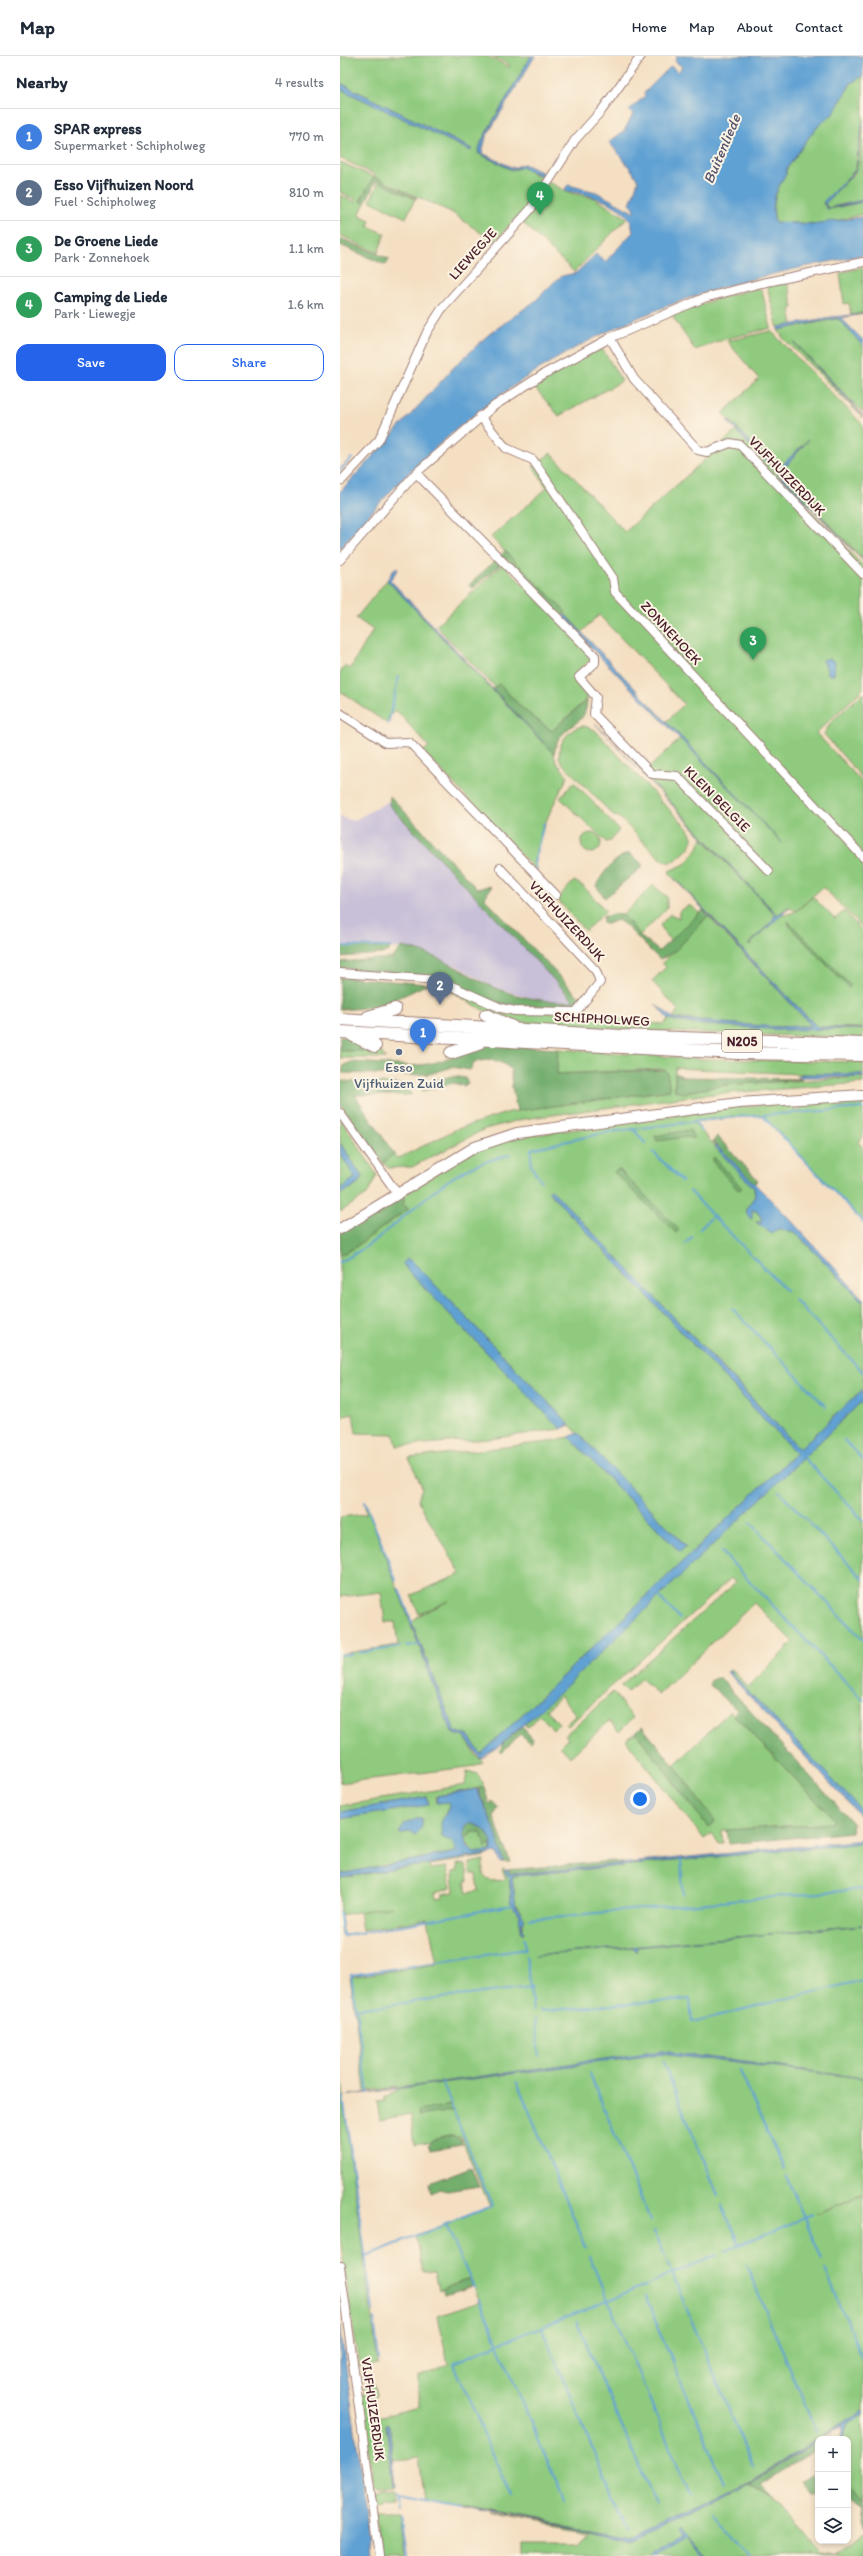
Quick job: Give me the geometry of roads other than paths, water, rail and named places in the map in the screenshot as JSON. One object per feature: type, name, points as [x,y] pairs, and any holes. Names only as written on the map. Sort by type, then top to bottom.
[{"type":"highway","points":[[359,1020],[395,1009]]},
{"type":"highway","points":[[486,1015],[516,1029]]},
{"type":"highway","name":"SCHIPHOLWEG","points":[[340,1019],[735,1041],[863,1044]]},
{"type":"highway","points":[[343,1032],[375,1046]]},
{"type":"highway","name":"SCHIPHOLWEG","points":[[343,1032],[737,1053],[863,1054]]},
{"type":"highway","points":[[451,1053],[471,1044],[507,1041]]},
{"type":"main road","points":[[340,1229],[475,1147],[521,1132],[739,1102],[863,1095]]},
{"type":"street","name":"LIEWEGJE","points":[[342,480],[379,440],[427,332],[443,307],[530,210],[575,140],[602,110],[641,56]]},
{"type":"street","points":[[340,560],[416,473],[480,416],[525,385],[610,338],[704,298],[762,283],[863,262]]},
{"type":"street","name":"VIJFHUIZERDIJK","points":[[610,338],[634,379],[698,450],[708,452],[730,442],[740,445],[863,574]]},
{"type":"street","name":"ZONNEHOEK","points":[[480,416],[506,448],[533,460],[613,578],[615,592],[863,856]]},
{"type":"street","name":"KLEIN BELGIE","points":[[416,473],[464,519],[595,656],[595,663],[579,677],[596,697],[594,714],[652,774],[677,776],[769,871]]},
{"type":"street","name":"VIJFHUIZERDIJK","points":[[340,713],[386,743],[409,742],[556,895]]},
{"type":"street","name":"VIJFHUIZERDIJK","points":[[340,973],[438,980],[494,1006],[515,1011],[576,1012],[600,982],[596,971],[500,868]]},
{"type":"street","points":[[340,1113],[397,1193]]},
{"type":"street","name":"VIJFHUIZERDIJK","points":[[340,2266],[379,2556]]},
{"type":"water","points":[[531,56],[535,56],[486,137],[482,153],[513,168],[524,164],[545,174],[555,157],[546,178],[522,167],[512,170],[478,153],[482,140]]},
{"type":"water","name":"Buitenliede","points":[[677,56],[863,56],[863,76],[851,83],[833,114],[821,123],[809,137],[786,170],[786,174],[779,185],[775,197],[773,209],[775,222],[812,224],[863,217],[863,255],[744,281],[668,305],[614,329],[562,356],[513,386],[467,421],[423,460],[380,502],[340,549],[340,492],[454,367],[488,335],[535,301],[554,282],[562,276],[576,273],[596,254],[605,262],[633,232],[630,220],[626,214],[619,209],[591,196],[565,191],[565,189],[568,185],[596,192],[633,212],[635,208],[630,204],[638,181],[633,172],[609,142],[624,131],[633,114],[629,110],[645,96],[644,93],[671,66],[678,72],[682,67],[675,61]]},
{"type":"water","points":[[340,83],[472,149],[471,151],[340,89]]},
{"type":"water","points":[[863,120],[856,170],[825,204],[828,208],[863,200],[863,202],[827,209],[823,202],[856,169]]},
{"type":"water","points":[[863,314],[841,318],[863,340],[863,346],[838,318],[778,330],[778,327],[831,317]]},
{"type":"water","points":[[794,342],[844,394],[863,416]]},
{"type":"water","points":[[728,420],[778,469],[808,440],[780,473],[863,561],[727,421]]},
{"type":"water","points":[[395,568],[398,569],[390,580],[551,751],[387,580]]},
{"type":"water","points":[[565,615],[783,844],[571,627],[563,616]]},
{"type":"water","points":[[829,658],[835,662],[834,675],[829,675],[823,660]]},
{"type":"water","points":[[595,723],[777,915],[790,907],[749,945],[773,920],[775,914]]},
{"type":"water","points":[[672,876],[817,1027],[863,1029],[784,1030],[693,1024],[668,1019],[655,1004],[673,1018],[683,1020],[778,1027],[812,1026]]},
{"type":"water","points":[[802,1074],[863,1074],[863,1077],[797,1077]]},
{"type":"water","points":[[340,1143],[362,1177],[357,1185],[340,1194],[340,1189],[355,1178],[340,1153]]},
{"type":"water","points":[[716,1145],[786,1215],[863,1299],[863,1302],[795,1232],[778,1229],[771,1233],[756,1222],[762,1222],[759,1214],[754,1210],[752,1210],[752,1219],[748,1217],[746,1209],[755,1196],[754,1188],[715,1147]]},
{"type":"water","points":[[551,1189],[800,1449],[863,1389],[863,1404],[860,1403],[558,1694],[503,1743],[481,1759],[465,1737],[455,1734],[450,1728],[411,1624],[412,1623],[455,1731],[469,1736],[481,1754],[796,1453],[548,1191]]},
{"type":"water","points":[[407,1259],[413,1262],[570,1425],[561,1429],[549,1417],[410,1273],[402,1263]]},
{"type":"water","points":[[578,1433],[686,1546],[680,1552],[569,1437]]},
{"type":"water","points":[[729,1671],[853,1801],[863,1813],[863,1819],[727,1672]]},
{"type":"water","points":[[477,1789],[495,1830],[504,1862],[501,1863],[497,1853],[340,1878],[340,1874],[456,1852],[453,1842],[442,1837],[441,1823],[449,1807],[448,1802],[437,1803],[437,1796]],"holes":[[[468,1823],[478,1826],[489,1836],[492,1846],[491,1851],[474,1853],[468,1846],[464,1831]]]},
{"type":"water","points":[[427,1797],[429,1805],[340,1819],[340,1812]]},
{"type":"water","points":[[416,1819],[421,1819],[422,1826],[421,1830],[416,1835],[410,1831],[401,1834],[399,1833],[405,1824]]},
{"type":"water","points":[[863,1840],[863,1843],[514,1876],[512,1877],[516,1906],[525,1919],[522,1923],[524,1933],[522,1933],[519,1915],[512,1905],[509,1877],[504,1871],[507,1870],[510,1874],[517,1874]]},
{"type":"water","points":[[863,1925],[637,1947],[636,1952],[632,1947],[534,1956]]},
{"type":"water","points":[[661,2051],[863,2078],[661,2054],[343,2096]]},
{"type":"water","points":[[340,2325],[368,2522],[371,2556],[340,2556]]},
{"type":"water","points":[[863,2411],[863,2415],[846,2425],[844,2436],[841,2436],[842,2427],[823,2436]]},
{"type":"water","points":[[386,2424],[389,2424],[396,2486],[394,2486]]},
{"type":"water","points":[[815,2441],[815,2443],[744,2486],[628,2540],[589,2530],[459,2506],[628,2536],[749,2482]]},
{"type":"water","points":[[679,2525],[705,2556],[702,2556],[685,2534],[656,2556],[650,2556],[681,2533],[677,2527]]},
{"type":"waterway","points":[[340,470],[352,458]]},
{"type":"waterway","points":[[388,724],[399,676]]},
{"type":"waterway","points":[[536,869],[534,862],[544,823]]},
{"type":"waterway","points":[[340,946],[390,947]]},
{"type":"waterway","points":[[541,1181],[531,1166],[531,1149],[609,1132],[724,1118],[863,1108]]},
{"type":"waterway","points":[[762,1115],[863,1222]]},
{"type":"waterway","points":[[694,1121],[702,1132]]},
{"type":"waterway","points":[[634,1130],[646,1144]]},
{"type":"waterway","points":[[653,1152],[682,1181]]},
{"type":"waterway","points":[[340,1262],[370,1244],[452,1178],[473,1167],[511,1154]]},
{"type":"waterway","points":[[690,1191],[713,1216],[700,1229]]},
{"type":"waterway","points":[[713,1216],[786,1290]]},
{"type":"waterway","points":[[685,1244],[692,1237]]},
{"type":"waterway","points":[[794,1299],[863,1372]]},
{"type":"waterway","points":[[732,1308],[826,1407]]},
{"type":"waterway","points":[[844,1440],[863,1460]]},
{"type":"waterway","points":[[803,1457],[863,1520]]},
{"type":"waterway","points":[[779,1491],[863,1579]]},
{"type":"waterway","points":[[365,1502],[396,1580]]},
{"type":"waterway","points":[[750,1522],[863,1640]]},
{"type":"waterway","points":[[721,1551],[863,1700]]},
{"type":"waterway","points":[[399,1589],[412,1623]]},
{"type":"waterway","points":[[659,1597],[680,1619]]},
{"type":"waterway","points":[[406,1646],[420,1644]]},
{"type":"waterway","points":[[358,1653],[400,1647]]},
{"type":"waterway","points":[[340,1655],[352,1654]]},
{"type":"waterway","points":[[681,1860],[683,1895]]},
{"type":"waterway","points":[[530,1919],[863,1889]]},
{"type":"waterway","points":[[340,1912],[343,1936],[513,1905]]},
{"type":"waterway","points":[[368,2093],[351,1975],[526,1949],[524,1939]]},
{"type":"waterway","points":[[526,1956],[533,2011]]},
{"type":"waterway","points":[[540,2011],[690,1999],[692,2022],[863,1980]]},
{"type":"waterway","points":[[355,2009],[532,1987]]},
{"type":"waterway","points":[[535,2019],[539,2056]]},
{"type":"waterway","points":[[663,2062],[718,2195]]},
{"type":"waterway","points":[[740,2071],[784,2170]]},
{"type":"waterway","points":[[590,2074],[650,2220]]},
{"type":"waterway","points":[[366,2256],[492,2206],[442,2082]]},
{"type":"waterway","points":[[517,2082],[586,2247]]},
{"type":"waterway","points":[[343,2097],[373,2311]]},
{"type":"waterway","points":[[787,2177],[804,2218],[812,2215]]},
{"type":"waterway","points":[[722,2205],[739,2245],[726,2251]]},
{"type":"waterway","points":[[739,2245],[804,2218],[822,2260]]},
{"type":"waterway","points":[[446,2225],[474,2288]]},
{"type":"waterway","points":[[654,2231],[753,2467]]},
{"type":"waterway","points":[[511,2497],[454,2364],[499,2343],[576,2314],[717,2255]]},
{"type":"waterway","points":[[589,2256],[690,2495]]},
{"type":"waterway","points":[[746,2264],[817,2433]]},
{"type":"waterway","points":[[825,2269],[863,2360]]},
{"type":"waterway","points":[[645,2296],[724,2483]]},
{"type":"waterway","points":[[479,2299],[564,2500]]},
{"type":"waterway","points":[[374,2319],[379,2360]]},
{"type":"waterway","points":[[577,2322],[656,2505]]},
{"type":"waterway","points":[[542,2328],[625,2527]]},
{"type":"waterway","points":[[397,2492],[399,2505]]},
{"type":"waterway","points":[[397,2494],[459,2506]]},
{"type":"waterway","points":[[713,2511],[749,2556]]},
{"type":"waterway","points":[[400,2514],[406,2556]]},
{"type":"place","name":"Camping de Liede","points":[[540,215]]},
{"type":"place","name":"De Groene Liede","points":[[753,660]]},
{"type":"place","name":"Esso Vijfhuizen Noord","points":[[440,1005]]},
{"type":"place","name":"Esso Vijfhuizen Zuid","points":[[399,1052]]},
{"type":"place","name":"SPAR express","points":[[423,1052]]}]
